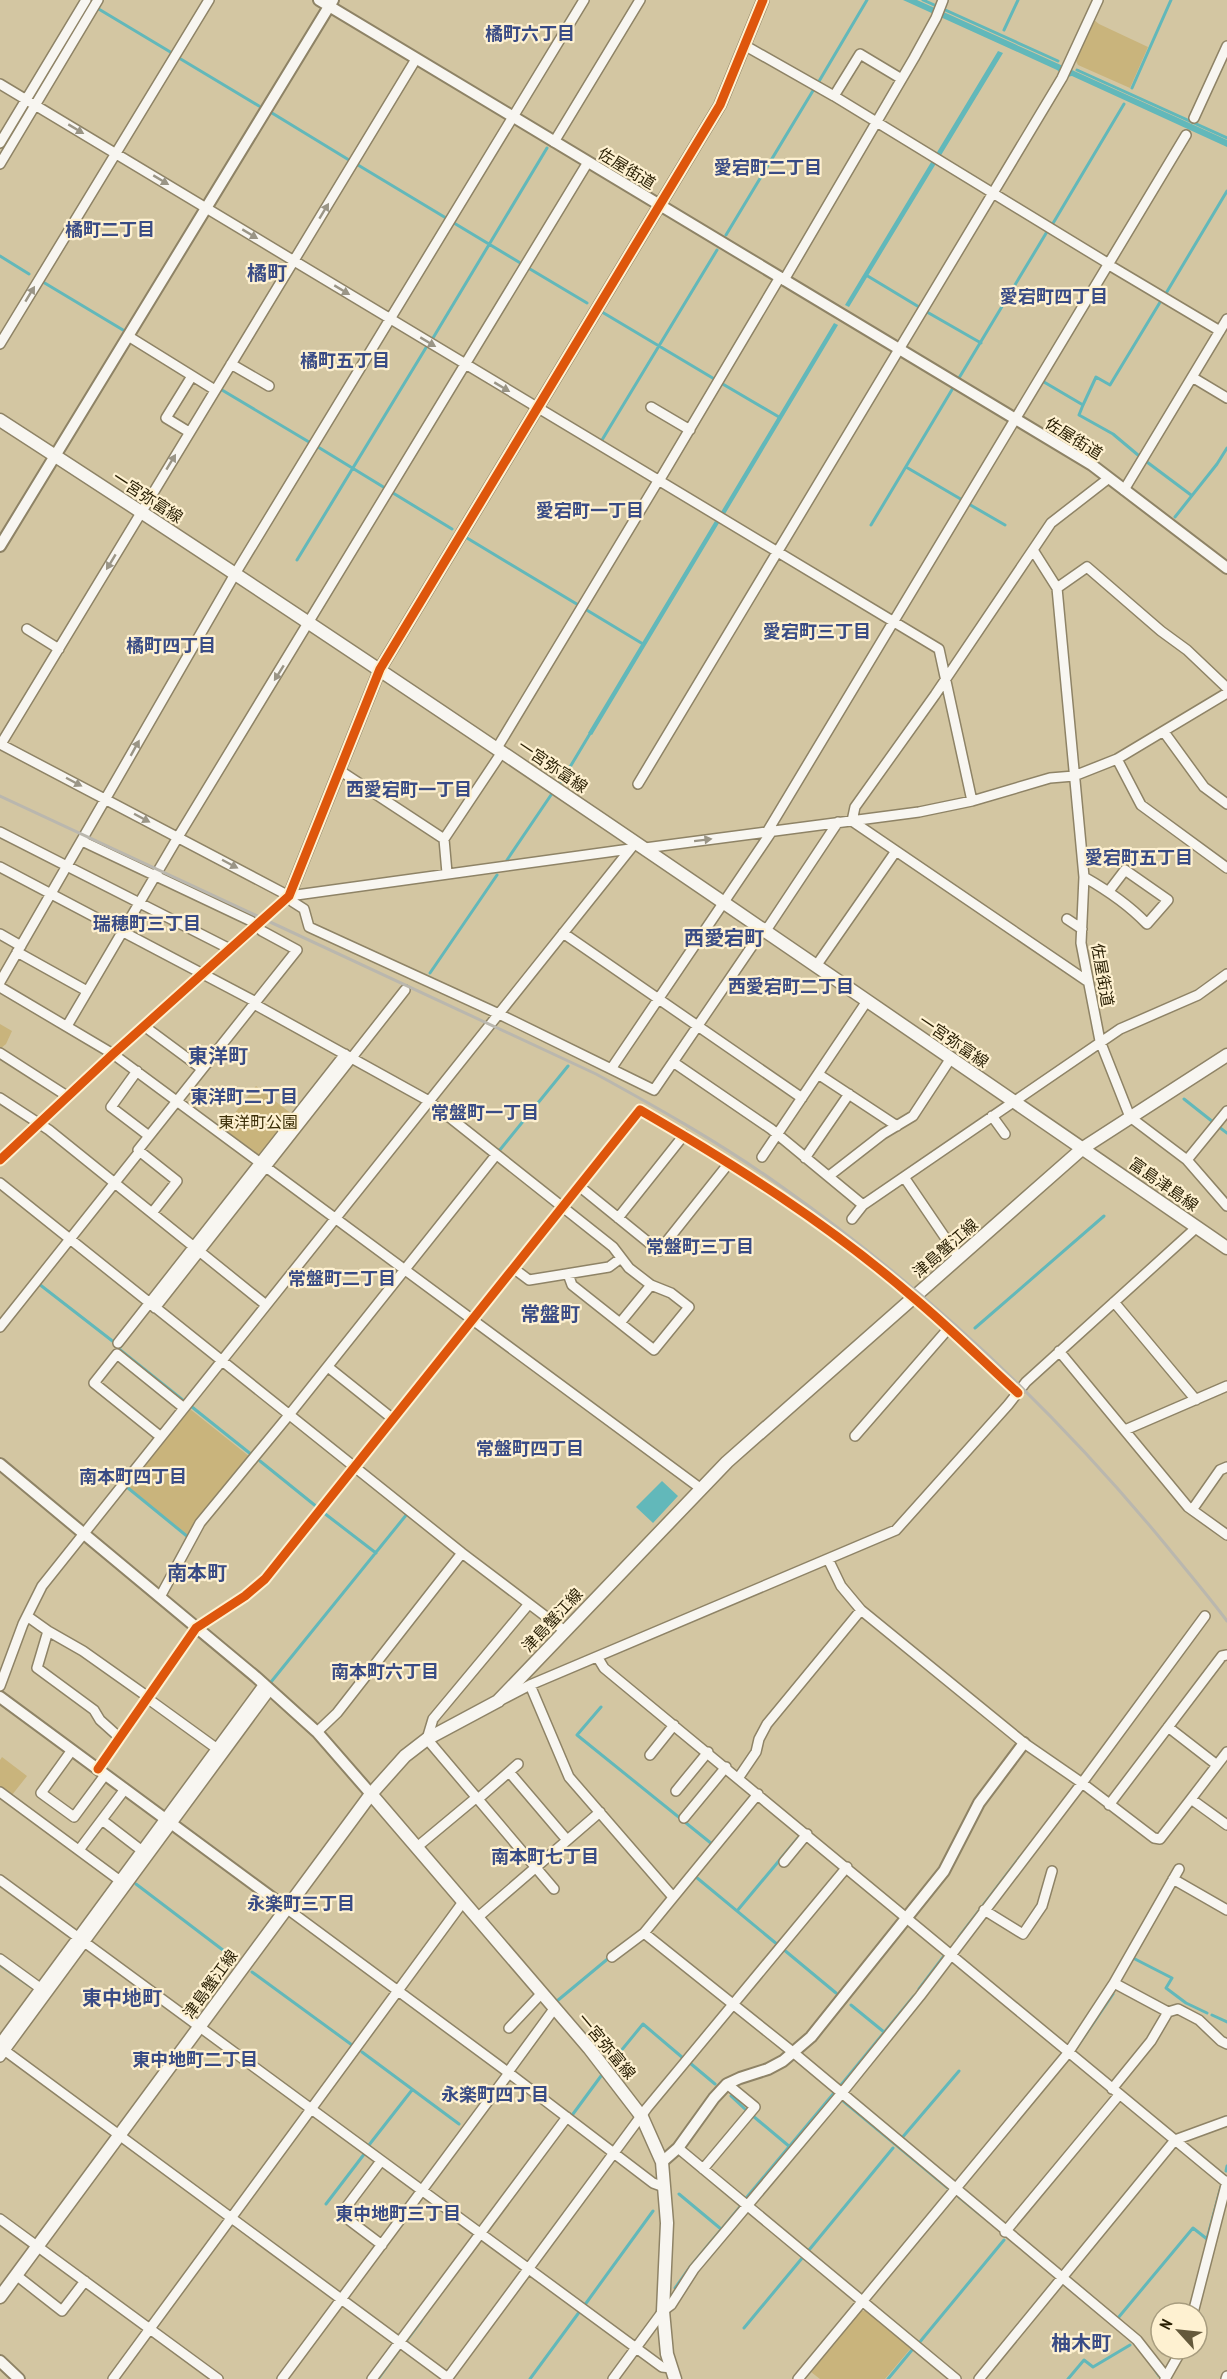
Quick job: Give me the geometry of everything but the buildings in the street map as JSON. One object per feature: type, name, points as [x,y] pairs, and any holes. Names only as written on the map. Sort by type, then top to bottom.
[{"type":"main road","name":"一宮弥富線","points":[[0,420],[380,669],[1083,1148]]},
{"type":"main road","name":"津島蟹江線","points":[[0,2297],[371,1794],[405,1756],[427,1738],[498,1701],[700,1488],[1083,1148],[1226,1058]]},
{"type":"main road","name":"富島津島線","points":[[1083,1148],[1227,1248]]},
{"type":"main road","name":"一宮弥富線","points":[[371,1794],[618,2084],[642,2118],[662,2162],[668,2223],[663,2311],[667,2354],[673,2373]]},
{"type":"street","points":[[0,164],[86,0]]},
{"type":"street","points":[[0,143],[31,102],[98,0]]},
{"type":"street","points":[[0,344],[209,0]]},
{"type":"street","name":"佐屋街道","points":[[319,0],[331,3],[416,59],[1016,419],[1092,465],[1109,478],[1051,524],[1033,550],[1057,588],[1084,877],[1081,943],[1100,1041],[1130,1117]]},
{"type":"street","points":[[0,982],[235,574],[584,0]]},
{"type":"street","points":[[554,142],[639,0]]},
{"type":"street","points":[[0,1160],[38,1122],[289,896],[380,669],[720,105],[763,0]]},
{"type":"street","points":[[638,784],[1062,78],[1098,0]]},
{"type":"street","points":[[0,546],[331,3]]},
{"type":"street","points":[[447,873],[444,839],[500,750],[782,279],[876,121],[942,3]]},
{"type":"street","points":[[744,45],[876,121],[992,194],[1220,331]]},
{"type":"street","points":[[1194,118],[1227,46]]},
{"type":"street","points":[[834,96],[860,54],[900,78]]},
{"type":"street","points":[[416,59],[1,744],[289,896],[293,902],[304,909],[309,927],[499,1014],[654,1090],[763,930],[769,926],[838,822]]},
{"type":"street","points":[[0,84],[939,650],[972,801]]},
{"type":"street","points":[[611,1069],[769,831],[1186,135]]},
{"type":"street","points":[[67,1026],[178,837],[588,162]]},
{"type":"street","points":[[1124,490],[1227,320]]},
{"type":"street","points":[[128,336],[215,390]]},
{"type":"street","points":[[231,364],[269,386]]},
{"type":"street","points":[[189,432],[166,418],[192,376]]},
{"type":"street","points":[[1192,378],[1227,398]]},
{"type":"street","points":[[651,407],[690,430]]},
{"type":"street","points":[[1109,478],[1227,568]]},
{"type":"street","points":[[852,821],[855,807],[1033,550]]},
{"type":"street","points":[[1057,588],[1087,567],[1161,631],[1187,650],[1227,688]]},
{"type":"street","points":[[27,629],[59,648]]},
{"type":"street","points":[[289,896],[637,846],[919,812],[972,801],[1050,778],[1074,776],[1117,759],[1227,693]]},
{"type":"street","points":[[1164,732],[1204,787],[1227,804]]},
{"type":"street","points":[[1117,759],[1141,805],[1227,868]]},
{"type":"street","points":[[339,770],[444,839]]},
{"type":"street","points":[[852,821],[1088,981]]},
{"type":"street","points":[[0,832],[230,950]]},
{"type":"street","points":[[0,1327],[297,950],[257,926],[82,841]]},
{"type":"street","points":[[0,1686],[27,1616],[42,1586],[563,933],[637,846]]},
{"type":"street","points":[[816,966],[896,851]]},
{"type":"street","points":[[0,867],[203,974],[429,1101],[614,1247],[629,1268],[651,1285],[671,1293],[689,1307],[654,1350],[572,1285],[568,1274]]},
{"type":"street","points":[[1084,877],[1109,891],[1113,897],[1136,912],[1147,924],[1168,900],[1125,870],[1109,891]]},
{"type":"street","points":[[1067,919],[1082,929]]},
{"type":"street","points":[[563,933],[802,1098]]},
{"type":"street","points":[[0,934],[19,949],[87,991]]},
{"type":"street","points":[[852,1219],[863,1205],[1100,1041],[1120,1029],[1198,995],[1227,974]]},
{"type":"street","points":[[0,987],[113,1054],[137,1071],[700,1488]]},
{"type":"street","points":[[118,1343],[152,1306],[259,1161],[405,990]]},
{"type":"street","points":[[762,1157],[867,1001]]},
{"type":"street","points":[[144,1026],[202,1070]]},
{"type":"street","points":[[0,1053],[67,1096]]},
{"type":"street","points":[[196,1249],[267,1168],[349,1057]]},
{"type":"street","points":[[829,1176],[913,1116],[951,1058]]},
{"type":"street","points":[[673,1062],[771,1129],[863,1205]]},
{"type":"street","points":[[137,1071],[111,1107],[149,1136]]},
{"type":"street","points":[[818,1074],[897,1126]]},
{"type":"street","points":[[805,1158],[849,1094]]},
{"type":"street","points":[[0,1098],[38,1122],[266,1305]]},
{"type":"street","points":[[72,1750],[41,1793],[74,1817],[120,1738],[196,1628],[245,1596],[265,1579],[640,1110],[783,1198],[914,1297],[1018,1393]]},
{"type":"street","points":[[1187,1160],[1227,1111]]},
{"type":"street","points":[[992,1116],[1005,1134]]},
{"type":"street","points":[[1130,1117],[1187,1160],[1227,1206]]},
{"type":"street","points":[[618,1218],[684,1135]]},
{"type":"street","points":[[140,1151],[177,1181],[152,1213]]},
{"type":"street","points":[[160,1597],[200,1523],[289,1416],[496,1155]]},
{"type":"street","points":[[579,1186],[659,1251],[729,1163]]},
{"type":"street","points":[[904,1177],[959,1258]]},
{"type":"street","points":[[0,1183],[289,1416],[528,1605],[536,1607],[565,1631]]},
{"type":"street","points":[[498,1701],[530,1685],[896,1530],[1018,1393],[1059,1351],[1197,1227]]},
{"type":"street","points":[[513,1268],[529,1280],[609,1268],[621,1258]]},
{"type":"street","points":[[620,1323],[651,1285]]},
{"type":"street","points":[[1114,1302],[1196,1400]]},
{"type":"street","points":[[855,1436],[948,1329]]},
{"type":"street","points":[[1059,1351],[1192,1510],[1227,1535]]},
{"type":"street","points":[[161,1437],[94,1383],[117,1354],[184,1408]]},
{"type":"street","points":[[328,1367],[393,1419]]},
{"type":"street","points":[[1125,1430],[1227,1386]]},
{"type":"street","points":[[0,1464],[267,1687],[317,1732],[371,1794]]},
{"type":"street","points":[[1192,1510],[1220,1470],[1227,1467]]},
{"type":"street","points":[[317,1732],[337,1713],[462,1553]]},
{"type":"street","points":[[828,1559],[841,1586],[861,1610],[1024,1743],[1082,1783],[1154,1839],[1160,1839],[1227,1752]]},
{"type":"street","points":[[528,1605],[433,1719],[427,1738],[554,1889]]},
{"type":"street","points":[[739,1778],[756,1752],[759,1739],[767,1724],[861,1610]]},
{"type":"street","points":[[27,1616],[84,1651],[216,1748]]},
{"type":"street","points":[[613,2379],[663,2311],[671,2305],[694,2269],[841,2094],[952,1955],[1205,1616]]},
{"type":"street","points":[[48,1631],[37,1668],[94,1710],[100,1720],[120,1738]]},
{"type":"street","points":[[1109,1805],[1222,1656],[1227,1655]]},
{"type":"street","points":[[598,1658],[604,1668],[1227,2182],[1196,2301]]},
{"type":"street","points":[[530,1685],[569,1777],[673,1898]]},
{"type":"street","points":[[1,2050],[40,1988],[82,1939],[119,1880],[141,1850],[168,1820],[216,1748],[267,1687]]},
{"type":"street","points":[[1,2050],[267,1687]]},
{"type":"street","points":[[0,1697],[508,2072],[653,2183],[664,2187]]},
{"type":"street","points":[[650,1755],[674,1725]]},
{"type":"street","points":[[1168,1727],[1217,1765]]},
{"type":"street","points":[[662,2162],[678,2148],[714,2098],[727,2084],[768,2070],[794,2054],[811,2037],[950,1862],[979,1803],[1024,1743]]},
{"type":"street","points":[[676,1791],[708,1752]]},
{"type":"street","points":[[417,1847],[510,1773],[518,1764]]},
{"type":"street","points":[[684,1818],[726,1767]]},
{"type":"street","points":[[510,1773],[567,1840]]},
{"type":"street","points":[[80,1850],[124,1789]]},
{"type":"street","points":[[0,1792],[119,1880]]},
{"type":"street","points":[[612,1957],[644,1932],[758,1794]]},
{"type":"street","points":[[1191,1799],[1227,1825]]},
{"type":"street","points":[[477,1917],[600,1812]]},
{"type":"street","points":[[102,1820],[141,1850]]},
{"type":"street","points":[[784,1862],[807,1834]]},
{"type":"street","points":[[1,2050],[232,2218],[447,2379],[642,2118],[647,2108],[847,1867]]},
{"type":"street","points":[[798,2379],[1068,2053],[1114,1983],[1179,1869]]},
{"type":"street","points":[[984,1910],[1023,1934],[1042,1906],[1052,1871]]},
{"type":"street","points":[[1173,1879],[1227,1910]]},
{"type":"street","points":[[0,1880],[673,2373]]},
{"type":"street","points":[[113,2379],[463,1902]]},
{"type":"street","points":[[644,1932],[1137,2340],[1166,2378],[1175,2361]]},
{"type":"street","points":[[0,1959],[40,1988]]},
{"type":"street","points":[[1114,1983],[1168,2012]]},
{"type":"street","points":[[509,2028],[541,1994]]},
{"type":"street","points":[[1005,2232],[1116,2092],[1168,2012],[1178,2008],[1199,2020],[1227,2044]]},
{"type":"street","points":[[282,2379],[554,2009]]},
{"type":"street","points":[[703,2169],[755,2107],[727,2084]]},
{"type":"street","points":[[372,2379],[567,2117]]},
{"type":"street","points":[[979,2379],[1175,2140],[1227,2121]]},
{"type":"street","points":[[678,2148],[956,2379]]},
{"type":"street","points":[[381,2161],[341,2214],[382,2245]]},
{"type":"street","points":[[0,2219],[218,2379]]},
{"type":"street","points":[[16,2275],[62,2311],[85,2281]]},
{"type":"street","points":[[0,2361],[19,2379]]},
{"type":"green space","points":[[1093,19],[1148,47],[1130,88],[1078,65],[1075,59]]},
{"type":"green space","points":[[0,1024],[12,1031],[6,1044],[0,1049]]},
{"type":"green space","name":"東洋町公園","points":[[256,1086],[293,1115],[262,1155],[223,1128]]},
{"type":"green space","points":[[190,1409],[250,1457],[188,1536],[128,1487]]},
{"type":"green space","points":[[2,1757],[27,1776],[12,1795],[0,1786]]},
{"type":"green space","points":[[861,2311],[866,2311],[911,2348],[885,2379],[820,2379],[811,2372]]},
{"type":"water","points":[[903,0],[917,0],[1227,140],[1227,147],[1072,76],[1066,77],[1057,70]]},
{"type":"water","points":[[998,51],[1003,53],[849,307],[845,305]]},
{"type":"water","points":[[834,323],[838,325],[725,514],[721,512]]},
{"type":"water","points":[[715,521],[719,523],[592,735],[588,733]]},
{"type":"water","points":[[662,1481],[678,1496],[653,1523],[636,1507]]},
{"type":"waterway","points":[[818,83],[867,0]]},
{"type":"waterway","points":[[923,0],[1058,61]]},
{"type":"waterway","points":[[1004,30],[1018,0]]},
{"type":"waterway","points":[[1132,88],[1171,0]]},
{"type":"waterway","points":[[97,8],[172,53]]},
{"type":"waterway","points":[[179,58],[259,106]]},
{"type":"waterway","points":[[1077,70],[1227,138]]},
{"type":"waterway","points":[[726,235],[814,89]]},
{"type":"waterway","points":[[1052,225],[1124,104]]},
{"type":"waterway","points":[[272,113],[349,160]]},
{"type":"waterway","points":[[433,338],[547,148]]},
{"type":"waterway","points":[[358,165],[446,218]]},
{"type":"waterway","points":[[1165,295],[1227,191]]},
{"type":"waterway","points":[[454,223],[522,264]]},
{"type":"waterway","points":[[959,378],[1048,230]]},
{"type":"waterway","points":[[602,440],[717,250]]},
{"type":"waterway","points":[[0,256],[29,274]]},
{"type":"waterway","points":[[530,269],[587,303]]},
{"type":"waterway","points":[[866,275],[919,307]]},
{"type":"waterway","points":[[43,282],[123,330]]},
{"type":"waterway","points":[[1083,405],[1096,377],[1110,385],[1162,299]]},
{"type":"waterway","points":[[602,312],[716,380]]},
{"type":"waterway","points":[[927,312],[981,343]]},
{"type":"waterway","points":[[297,560],[427,346]]},
{"type":"waterway","points":[[1044,382],[1083,405],[1079,415],[1113,434],[1138,455]]},
{"type":"waterway","points":[[721,383],[779,417]]},
{"type":"waterway","points":[[871,525],[953,388]]},
{"type":"waterway","points":[[222,390],[309,442]]},
{"type":"waterway","points":[[318,447],[385,488]]},
{"type":"waterway","points":[[1175,517],[1227,448]]},
{"type":"waterway","points":[[1147,462],[1191,495]]},
{"type":"waterway","points":[[906,467],[964,501]]},
{"type":"waterway","points":[[393,493],[452,529]]},
{"type":"waterway","points":[[967,503],[1005,525]]},
{"type":"waterway","points":[[467,538],[580,606]]},
{"type":"waterway","points":[[585,609],[643,644]]},
{"type":"waterway","points":[[561,782],[591,732]]},
{"type":"waterway","points":[[507,860],[551,795]]},
{"type":"waterway","points":[[430,973],[497,875]]},
{"type":"waterway","points":[[499,1151],[568,1066]]},
{"type":"waterway","points":[[1184,1099],[1213,1122]]},
{"type":"waterway","points":[[1219,1127],[1227,1133]]},
{"type":"waterway","points":[[975,1328],[1104,1216]]},
{"type":"waterway","points":[[39,1284],[115,1343]]},
{"type":"waterway","points":[[123,1343],[119,1349],[184,1401]]},
{"type":"waterway","points":[[192,1407],[252,1455]]},
{"type":"waterway","points":[[260,1461],[317,1507]]},
{"type":"waterway","points":[[128,1488],[188,1537]]},
{"type":"waterway","points":[[324,1513],[376,1553]]},
{"type":"waterway","points":[[271,1682],[407,1514]]},
{"type":"waterway","points":[[601,1707],[577,1735],[712,1844]]},
{"type":"waterway","points":[[737,1911],[798,1838]]},
{"type":"waterway","points":[[959,1937],[1020,1857]]},
{"type":"waterway","points":[[696,1877],[778,1945]]},
{"type":"waterway","points":[[136,1884],[236,1960]]},
{"type":"waterway","points":[[783,1949],[836,1993]]},
{"type":"waterway","points":[[919,1989],[944,1956]]},
{"type":"waterway","points":[[557,2001],[610,1957]]},
{"type":"waterway","points":[[1133,1958],[1172,1978],[1166,1988],[1186,2003],[1207,2013]]},
{"type":"waterway","points":[[0,1965],[30,1986]]},
{"type":"waterway","points":[[252,1972],[352,2045]]},
{"type":"waterway","points":[[1077,2047],[1113,1994]]},
{"type":"waterway","points":[[841,2085],[914,1996]]},
{"type":"waterway","points":[[851,2005],[884,2032]]},
{"type":"waterway","points":[[1212,2015],[1227,2022]]},
{"type":"waterway","points":[[611,2063],[643,2024],[683,2058]]},
{"type":"waterway","points":[[362,2052],[459,2124]]},
{"type":"waterway","points":[[690,2063],[715,2084]]},
{"type":"waterway","points":[[901,2139],[959,2071]]},
{"type":"waterway","points":[[573,2114],[601,2076]]},
{"type":"waterway","points":[[369,2145],[412,2090]]},
{"type":"waterway","points":[[747,2197],[834,2093]]},
{"type":"waterway","points":[[731,2096],[746,2110]]},
{"type":"waterway","points":[[842,2100],[948,2188]]},
{"type":"waterway","points":[[753,2116],[790,2147]]},
{"type":"waterway","points":[[809,2250],[893,2148]]},
{"type":"waterway","points":[[326,2204],[365,2153]]},
{"type":"waterway","points":[[1226,2171],[1227,2166]]},
{"type":"waterway","points":[[1118,2318],[1193,2228],[1207,2239],[1221,2187]]},
{"type":"waterway","points":[[679,2194],[721,2229]]},
{"type":"waterway","points":[[959,2197],[981,2215]]},
{"type":"waterway","points":[[675,2288],[740,2207]]},
{"type":"waterway","points":[[584,2306],[653,2211]]},
{"type":"waterway","points":[[919,2343],[1004,2240]]},
{"type":"waterway","points":[[744,2328],[803,2257]]},
{"type":"waterway","points":[[530,2379],[580,2311]]},
{"type":"waterway","points":[[406,2341],[421,2321]]},
{"type":"waterway","points":[[1068,2379],[1084,2360],[1093,2367],[1130,2345]]},
{"type":"waterway","points":[[378,2379],[401,2347]]},
{"type":"waterway","points":[[888,2379],[912,2350]]},
{"type":"waterway","points":[[1151,2364],[1159,2376]]},
{"type":"railway","points":[[0,796],[596,1074],[734,1154],[832,1223],[884,1264],[984,1351],[1077,1444],[1122,1493],[1227,1621]]},
{"type":"cycle path","points":[[0,1160],[113,1054],[289,896],[380,669],[720,105],[763,0]]},
{"type":"cycle path","points":[[98,1769],[196,1628],[245,1596],[265,1579],[640,1110],[746,1174],[849,1246],[927,1309],[1018,1393]]},
{"type":"district","name":"橘町六丁目","points":[[530,33]]},
{"type":"district","name":"愛宕町二丁目","points":[[768,167]]},
{"type":"district","name":"橘町二丁目","points":[[110,229]]},
{"type":"district","name":"橘町","points":[[267,273]]},
{"type":"district","name":"愛宕町四丁目","points":[[1054,296]]},
{"type":"district","name":"橘町五丁目","points":[[345,360]]},
{"type":"district","name":"愛宕町一丁目","points":[[590,510]]},
{"type":"district","name":"愛宕町三丁目","points":[[817,631]]},
{"type":"district","name":"橘町四丁目","points":[[171,645]]},
{"type":"district","name":"西愛宕町一丁目","points":[[409,789]]},
{"type":"district","name":"愛宕町五丁目","points":[[1139,857]]},
{"type":"district","name":"瑞穂町三丁目","points":[[147,923]]},
{"type":"district","name":"西愛宕町","points":[[724,938]]},
{"type":"district","name":"西愛宕町二丁目","points":[[791,986]]},
{"type":"district","name":"東洋町","points":[[218,1056]]},
{"type":"district","name":"東洋町二丁目","points":[[244,1096]]},
{"type":"district","name":"常盤町一丁目","points":[[485,1112]]},
{"type":"district","name":"常盤町三丁目","points":[[700,1246]]},
{"type":"district","name":"常盤町二丁目","points":[[342,1278]]},
{"type":"district","name":"常盤町","points":[[550,1314]]},
{"type":"district","name":"常盤町四丁目","points":[[530,1448]]},
{"type":"district","name":"南本町四丁目","points":[[133,1476]]},
{"type":"district","name":"南本町","points":[[197,1573]]},
{"type":"district","name":"南本町六丁目","points":[[385,1671]]},
{"type":"district","name":"南本町七丁目","points":[[545,1856]]},
{"type":"district","name":"永楽町三丁目","points":[[301,1903]]},
{"type":"district","name":"東中地町","points":[[122,1998]]},
{"type":"district","name":"東中地町二丁目","points":[[195,2059]]},
{"type":"district","name":"永楽町四丁目","points":[[495,2094]]},
{"type":"district","name":"東中地町三丁目","points":[[398,2213]]},
{"type":"district","name":"柚木町","points":[[1081,2343]]}]
